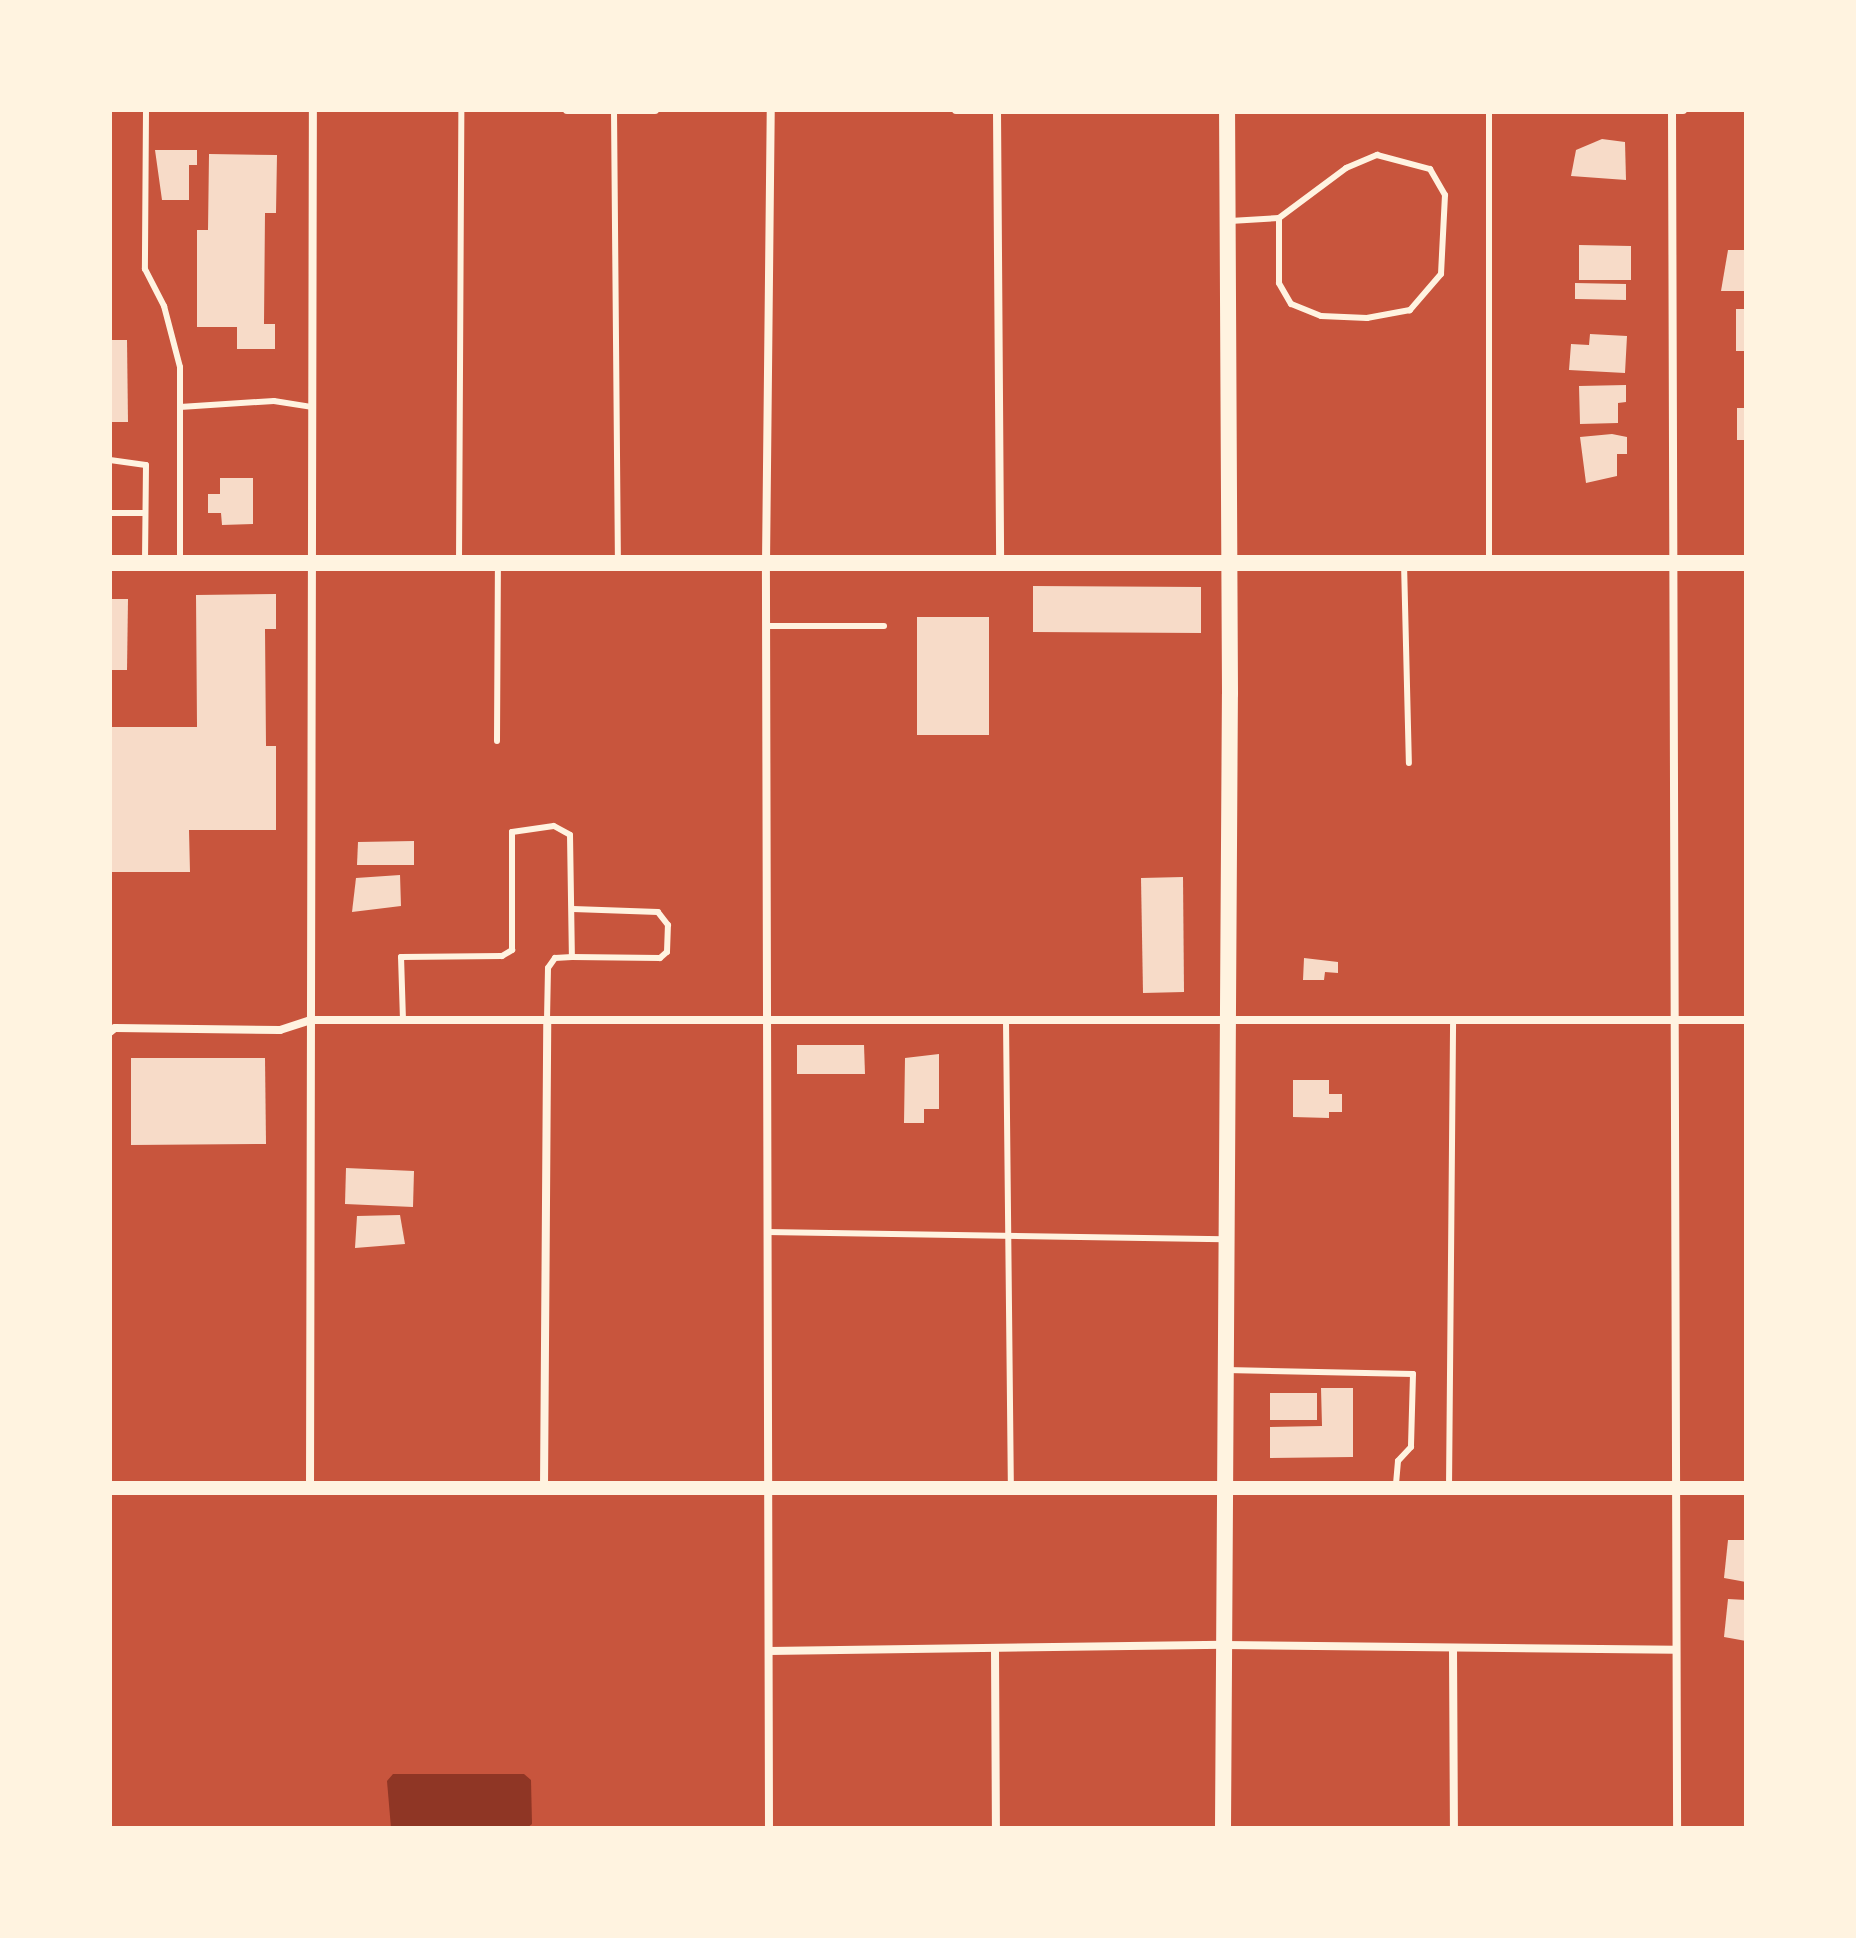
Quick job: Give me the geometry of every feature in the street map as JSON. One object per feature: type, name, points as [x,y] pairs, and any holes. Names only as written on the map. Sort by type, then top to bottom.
[{"type":"main road","points":[[1223,1828],[1228,1239],[1227,110]]},
{"type":"main road","points":[[110,563],[1746,563]]},
{"type":"street","points":[[310,1488],[309,563],[313,110]]},
{"type":"street","points":[[567,110],[655,110]]},
{"type":"street","points":[[769,1828],[766,563],[771,110]]},
{"type":"street","points":[[956,110],[1683,110]]},
{"type":"street","points":[[1672,110],[1677,1828]]},
{"type":"street","points":[[997,111],[1000,563]]},
{"type":"street","points":[[110,1032],[115,1028],[280,1030],[310,1020],[1746,1020]]},
{"type":"street","points":[[544,1488],[547,1021]]},
{"type":"street","points":[[110,1488],[1746,1488]]},
{"type":"street","points":[[769,1651],[1224,1645],[1676,1650]]},
{"type":"street","points":[[1453,1649],[1454,1828]]},
{"type":"street","points":[[995,1650],[996,1828]]},
{"type":"lane","points":[[146,110],[145,269],[164,306],[180,367],[180,563]]},
{"type":"lane","points":[[459,563],[461,110]]},
{"type":"lane","points":[[1489,110],[1489,563]]},
{"type":"lane","points":[[614,111],[618,563]]},
{"type":"lane","points":[[1227,221],[1279,218],[1346,168],[1377,155],[1430,169],[1445,195],[1441,274],[1410,310],[1367,318],[1321,316],[1291,304],[1279,283],[1279,218]]},
{"type":"lane","points":[[180,407],[274,401],[310,407]]},
{"type":"lane","points":[[110,460],[140,461],[146,465],[145,563]]},
{"type":"lane","points":[[110,513],[145,513]]},
{"type":"lane","points":[[497,741],[498,563]]},
{"type":"lane","points":[[1404,563],[1409,763]]},
{"type":"lane","points":[[766,626],[884,626]]},
{"type":"lane","points":[[403,1020],[401,957],[502,956],[512,950],[511,845],[512,832],[518,828],[554,826],[570,835],[572,957]]},
{"type":"lane","points":[[547,1021],[548,968],[555,958],[660,958],[667,952],[668,925],[658,912],[573,909]]},
{"type":"lane","points":[[1006,1021],[1011,1489]]},
{"type":"lane","points":[[1449,1489],[1453,1021]]},
{"type":"lane","points":[[767,1232],[1009,1239],[1228,1239]]},
{"type":"lane","points":[[1226,1370],[1413,1374],[1411,1447],[1398,1461],[1396,1489]]},
{"type":"shaded area","points":[[393,1774],[524,1774],[531,1780],[532,1824],[527,1828],[391,1828],[387,1781]]},
{"type":"building","points":[[1602,139],[1625,142],[1626,180],[1571,176],[1576,150]]},
{"type":"building","points":[[155,150],[197,150],[197,165],[189,165],[189,200],[162,200]]},
{"type":"building","points":[[209,154],[277,155],[276,213],[265,213],[264,324],[275,324],[275,349],[237,349],[237,327],[197,327],[197,230],[208,230]]},
{"type":"building","points":[[1579,245],[1631,246],[1631,280],[1579,280]]},
{"type":"building","points":[[1728,250],[1746,250],[1746,291],[1721,291]]},
{"type":"building","points":[[1575,283],[1626,284],[1626,300],[1575,299]]},
{"type":"building","points":[[1736,309],[1746,309],[1746,351],[1736,351]]},
{"type":"building","points":[[1590,334],[1627,336],[1625,373],[1569,370],[1571,344],[1589,345]]},
{"type":"building","points":[[110,340],[127,340],[128,422],[110,422]]},
{"type":"building","points":[[1626,385],[1626,402],[1618,403],[1618,423],[1580,424],[1579,386]]},
{"type":"building","points":[[1737,408],[1746,408],[1746,440],[1737,440]]},
{"type":"building","points":[[1612,434],[1627,437],[1627,454],[1617,454],[1617,476],[1586,483],[1580,437]]},
{"type":"building","points":[[220,478],[253,478],[253,524],[222,525],[221,513],[208,513],[208,494],[220,494]]},
{"type":"building","points":[[1033,586],[1201,587],[1201,633],[1033,632]]},
{"type":"building","points":[[276,594],[276,629],[265,629],[266,746],[276,746],[276,830],[189,830],[190,872],[110,872],[110,727],[197,727],[196,595]]},
{"type":"building","points":[[110,599],[128,599],[127,670],[110,670]]},
{"type":"building","points":[[917,617],[989,617],[989,735],[917,735]]},
{"type":"building","points":[[414,841],[414,865],[357,865],[358,842]]},
{"type":"building","points":[[400,875],[401,906],[352,912],[356,878]]},
{"type":"building","points":[[1183,877],[1184,992],[1143,993],[1141,878]]},
{"type":"building","points":[[1304,958],[1338,962],[1338,973],[1325,972],[1324,980],[1303,980]]},
{"type":"building","points":[[797,1045],[864,1045],[865,1074],[797,1074]]},
{"type":"building","points":[[939,1054],[939,1109],[924,1109],[924,1123],[904,1123],[905,1058]]},
{"type":"building","points":[[131,1058],[265,1058],[266,1144],[131,1145]]},
{"type":"building","points":[[1293,1080],[1329,1080],[1329,1094],[1342,1094],[1342,1112],[1329,1112],[1329,1118],[1293,1117]]},
{"type":"building","points":[[346,1168],[414,1171],[413,1207],[345,1204]]},
{"type":"building","points":[[400,1215],[405,1244],[355,1248],[357,1216]]},
{"type":"building","points":[[1321,1388],[1353,1388],[1353,1457],[1270,1458],[1270,1427],[1322,1426]]},
{"type":"building","points":[[1270,1393],[1317,1393],[1317,1420],[1270,1420]]},
{"type":"building","points":[[1728,1540],[1746,1540],[1746,1582],[1724,1578]]},
{"type":"building","points":[[1728,1599],[1746,1600],[1746,1641],[1724,1637]]}]
